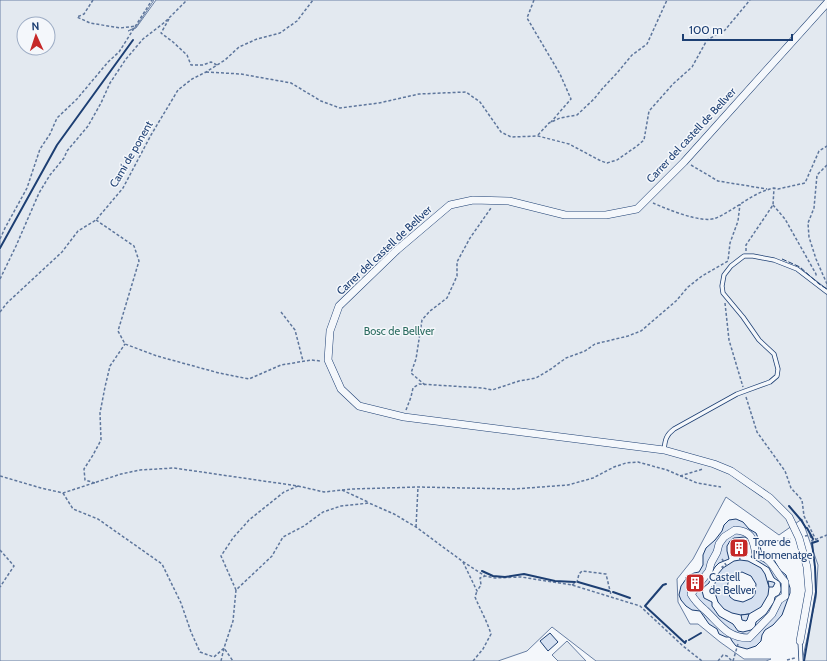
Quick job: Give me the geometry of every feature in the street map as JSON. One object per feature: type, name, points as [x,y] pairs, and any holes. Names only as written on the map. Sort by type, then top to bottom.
[{"type":"street","name":"Carrer del castell de Bellver","points":[[800,641],[809,591],[807,567],[799,538],[789,517],[770,498],[731,471],[714,464],[664,450],[404,417],[359,406],[341,389],[328,360],[330,331],[340,306],[397,250],[450,205],[473,200],[509,201],[565,215],[606,215],[638,209],[684,162],[827,3]]},
{"type":"street","points":[[735,530],[742,530],[750,534],[760,544],[756,555],[762,556],[771,562],[780,577],[785,582],[785,596],[779,600],[772,614],[758,630],[749,638],[740,638],[722,628],[695,601],[691,594],[709,571],[719,544],[724,537],[735,530]]},
{"type":"lane","points":[[664,450],[665,439],[674,429],[744,391],[774,379],[777,376],[778,369],[774,354],[759,340],[746,320],[724,293],[722,286],[724,275],[731,266],[744,256],[774,260],[797,269],[827,292]]},
{"type":"lane","points":[[800,641],[802,661]]},
{"type":"path","points":[[93,0],[84,14],[77,17],[90,22],[120,28],[136,26]]},
{"type":"path","points":[[0,239],[26,188],[40,149],[50,134],[57,118],[77,99],[108,62],[119,52],[152,0]]},
{"type":"path","points":[[0,279],[39,193],[50,175],[64,158],[67,151],[88,126],[110,83],[143,39],[170,17],[187,0]]},
{"type":"path","name":"Camí de ponent","points":[[0,312],[7,303],[62,252],[78,231],[96,220],[124,188],[151,135],[178,90],[192,79],[225,60],[239,47],[258,39],[280,33],[297,21],[313,0]]},
{"type":"path","points":[[534,0],[527,18],[560,74],[570,99],[538,136]]},
{"type":"path","points":[[550,123],[560,118],[577,115],[617,74],[632,55],[647,44],[667,0]]},
{"type":"path","points":[[206,72],[241,74],[291,83],[321,101],[340,108],[379,103],[419,94],[466,92],[480,102],[501,132],[511,137],[538,136],[569,144],[607,163],[617,160],[644,140],[649,111],[673,84],[692,67],[707,40],[725,30],[750,0]]},
{"type":"path","points":[[170,17],[161,33],[187,55],[191,65],[203,66],[211,62],[217,65]]},
{"type":"path","points":[[684,162],[718,181],[767,189],[778,189],[805,183],[819,151],[827,146]]},
{"type":"path","points":[[827,165],[817,175],[814,208],[808,223],[809,237],[816,259],[827,284]]},
{"type":"path","points":[[744,256],[746,245],[773,205],[774,188]]},
{"type":"path","points":[[646,200],[703,219],[715,218],[767,189]]},
{"type":"path","points":[[404,417],[412,388],[419,384],[483,388],[492,390],[519,381],[536,378],[551,370],[566,358],[585,351],[595,344],[628,336],[641,331],[676,301],[688,287],[702,276],[728,261],[730,243],[738,221],[740,204]]},
{"type":"path","points":[[773,205],[785,219],[816,274],[816,277]]},
{"type":"path","points":[[425,384],[411,373],[416,360],[422,320],[430,311],[447,298],[457,276],[458,262],[470,238],[491,208],[497,206]]},
{"type":"path","points":[[96,220],[134,246],[139,262],[118,331],[125,344],[157,356],[249,379],[282,365],[311,360],[329,363]]},
{"type":"path","points":[[724,293],[729,340],[756,432],[785,471],[791,488],[802,500],[804,516],[816,540]]},
{"type":"path","points":[[281,312],[295,330],[303,361]]},
{"type":"path","points":[[96,483],[85,480],[84,469],[101,440],[100,413],[110,366],[125,344]]},
{"type":"path","points":[[0,476],[63,493],[121,474],[140,470],[174,468],[298,486],[324,492],[418,487],[514,489],[568,485],[593,478],[614,467],[626,463],[638,462],[667,470],[697,483],[721,487]]},
{"type":"path","points":[[680,476],[707,467]]},
{"type":"path","points":[[221,661],[233,621],[236,590],[221,556],[233,538],[249,520],[284,492],[298,486]]},
{"type":"path","points":[[416,527],[418,487]]},
{"type":"path","points":[[340,490],[394,514],[416,527],[485,576],[495,578],[521,577],[572,584],[640,606],[682,646],[702,661]]},
{"type":"path","points":[[63,493],[73,509],[98,519],[162,564],[182,603],[191,632],[200,652],[214,657],[224,648]]},
{"type":"path","points":[[236,590],[272,556],[283,537],[304,526],[323,512],[341,506],[369,503]]},
{"type":"path","points":[[810,535],[812,541],[827,535]]},
{"type":"path","points":[[760,544],[790,540]]},
{"type":"path","points":[[0,550],[14,566],[0,587]]},
{"type":"path","points":[[739,553],[740,560]]},
{"type":"path","points":[[723,561],[726,564],[722,567],[723,568]]},
{"type":"path","points":[[464,562],[477,591]]},
{"type":"path","points":[[572,584],[577,582],[579,574],[582,571],[606,574],[611,596]]},
{"type":"path","points":[[473,661],[483,649],[491,634],[475,597],[477,591],[482,585],[480,578],[485,576]]},
{"type":"path","points":[[718,661],[723,655],[727,656],[732,661],[738,644]]},
{"type":"path","points":[[224,648],[233,661]]},
{"type":"green space","name":"Bosc de Bellver","points":[[0,0],[154,0],[136,27],[128,31],[136,28],[156,0],[827,0],[827,661],[802,661],[816,598],[818,565],[802,519],[779,535],[726,497],[693,559],[677,579],[678,602],[690,624],[698,624],[744,659],[771,659],[766,661],[596,661],[552,627],[527,651],[498,661],[0,661]]},
{"type":"green space","points":[[567,641],[586,661],[558,661],[552,655]]},
{"type":"building","name":"Castell de Bellver","points":[[736,519],[743,522],[749,529],[756,533],[761,551],[774,560],[780,570],[786,575],[790,588],[790,593],[782,615],[773,625],[765,630],[761,641],[756,646],[747,649],[736,646],[730,637],[719,634],[717,629],[709,624],[700,611],[692,610],[686,606],[679,595],[681,586],[686,577],[699,572],[703,565],[703,555],[706,548],[715,540],[722,531],[724,525],[729,520]],"holes":[[[745,537],[750,540],[753,554],[751,557],[769,568],[774,578],[780,582],[781,591],[779,595],[775,597],[774,602],[766,614],[756,622],[755,627],[751,630],[743,632],[738,631],[733,624],[719,616],[712,606],[712,602],[704,598],[702,591],[709,583],[715,567],[719,563],[729,559],[727,546],[730,541],[734,538]]]},
{"type":"building","name":"Torre de l'Homenatge","points":[[737,541],[741,541],[745,547],[741,553],[737,553],[733,549],[733,545]]},
{"type":"building","points":[[734,561],[748,561],[761,568],[765,574],[769,587],[768,595],[761,607],[749,614],[741,615],[724,609],[718,602],[715,593],[714,586],[718,574],[723,568]],"holes":[[[742,572],[751,576],[756,584],[755,594],[752,598],[743,602],[734,600],[730,597],[727,588],[733,575]]]},
{"type":"building","points":[[768,581],[775,583],[773,587],[769,587]]},
{"type":"building","points":[[712,586],[714,586],[715,593],[710,592]]},
{"type":"building","points":[[749,614],[746,621],[742,620],[741,615]]},
{"type":"building","points":[[550,633],[558,642],[548,651],[540,641]]},
{"type":"fence","points":[[782,259],[800,267],[827,289]]},
{"type":"wall","points":[[0,248],[57,145],[133,40]]},
{"type":"wall","points":[[789,506],[807,528],[813,539]]},
{"type":"wall","points":[[804,661],[816,592],[812,543],[818,541]]},
{"type":"wall","points":[[482,571],[493,576],[505,577],[524,574],[555,581],[575,582]]},
{"type":"wall","points":[[578,582],[609,591]]},
{"type":"wall","points":[[666,584],[663,585],[645,606],[685,643],[686,641]]},
{"type":"wall","points":[[613,592],[630,598]]},
{"type":"wall","points":[[689,640],[701,633]]},
{"type":"place","name":"Torre de l'Homenatge","points":[[739,548]]},
{"type":"place","name":"Castell de Bellver","points":[[695,583]]}]
